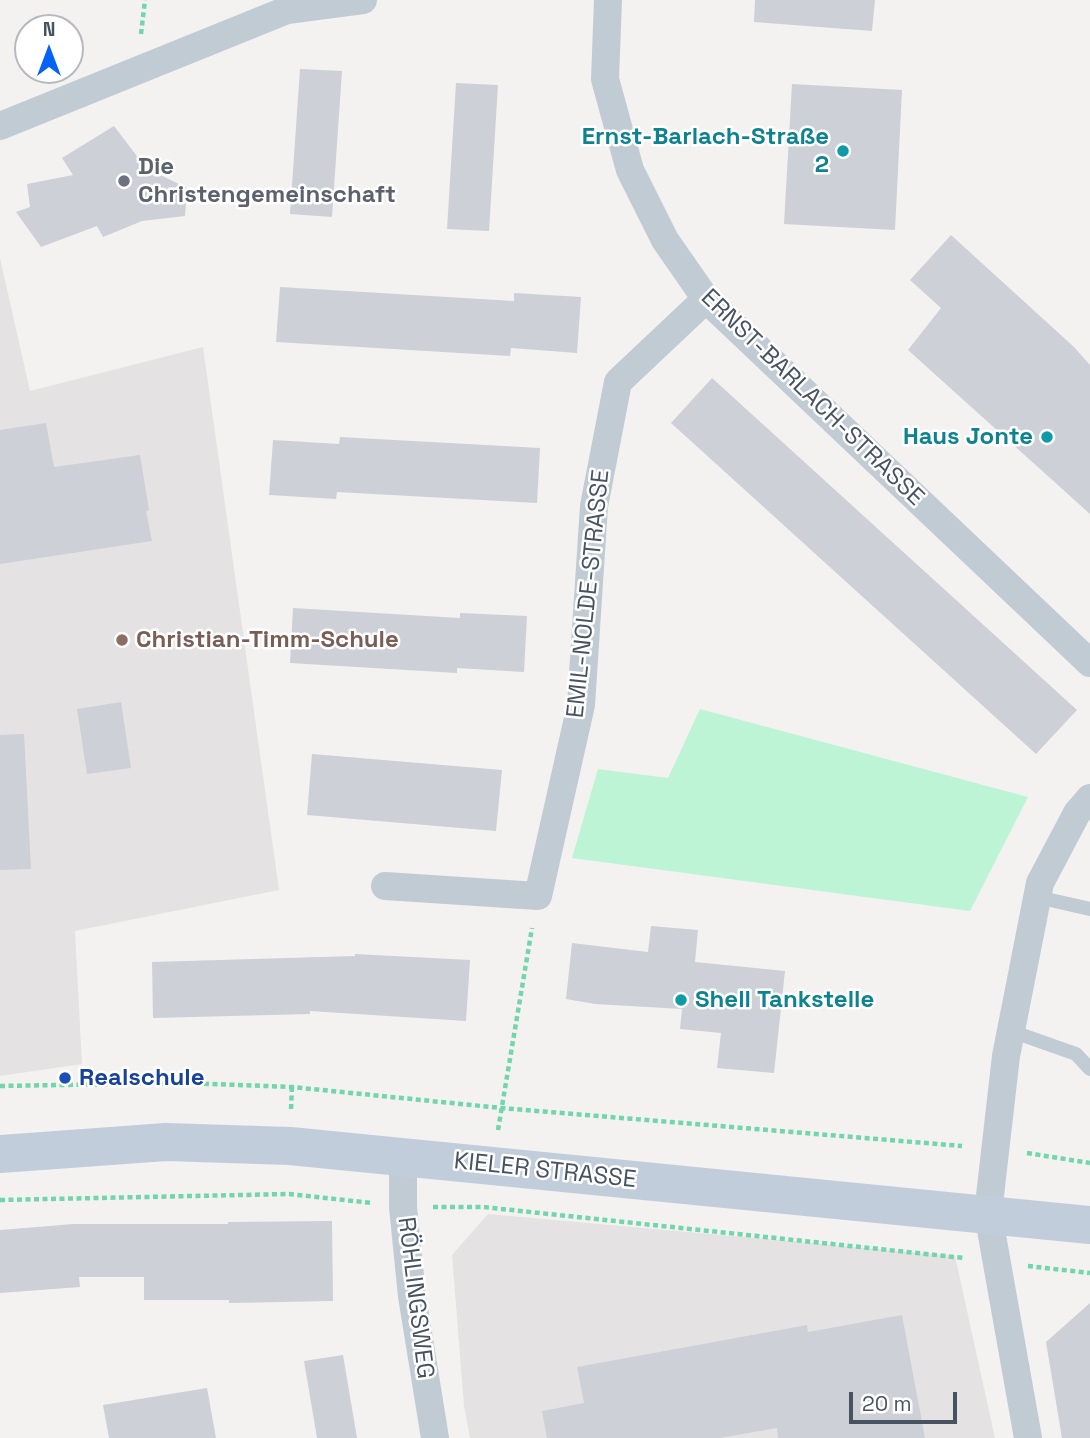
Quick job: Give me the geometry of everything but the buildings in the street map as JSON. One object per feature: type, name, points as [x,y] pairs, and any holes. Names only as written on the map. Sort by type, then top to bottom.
[{"type":"main road","name":"KIELER STRASSE","points":[[0,1154],[166,1142],[290,1146],[1090,1225]]},
{"type":"street","points":[[0,126],[287,10],[363,0]]},
{"type":"street","name":"ERNST-BARLACH-STRASSE","points":[[608,0],[604,79],[630,170],[665,240],[706,299],[1090,663]]},
{"type":"street","name":"EMIL-NOLDE-STRASSE","points":[[538,896],[581,705],[594,506],[618,382],[706,299]]},
{"type":"street","points":[[1028,1438],[988,1213],[1011,1031],[1040,883],[1077,813],[1090,798]]},
{"type":"street","points":[[384,886],[538,896]]},
{"type":"street","name":"RÖHLINGSWEG","points":[[403,1157],[403,1207],[412,1296],[435,1438]]},
{"type":"lane","points":[[1037,897],[1090,909]]},
{"type":"lane","points":[[1011,1031],[1076,1054],[1090,1069]]},
{"type":"path","points":[[491,1167],[538,896]]},
{"type":"path","points":[[0,1086],[198,1083],[292,1087],[501,1108],[995,1148],[1090,1163]]},
{"type":"path","points":[[0,1200],[289,1194],[403,1207],[483,1206],[1090,1273]]},
{"type":"shaded area","name":"Christian-Timm-Schule","points":[[0,258],[30,391],[203,347],[279,890],[75,931],[82,1064],[0,1076]]},
{"type":"shaded area","points":[[488,1214],[955,1256],[995,1438],[470,1438],[464,1406],[452,1255]]},
{"type":"green space","points":[[700,709],[1028,797],[970,911],[572,858],[598,769],[668,778]]},
{"type":"place","name":"Ernst-Barlach-Straße 2","points":[[843,151]]},
{"type":"place","name":"Die Christengemeinschaft","points":[[124,181]]},
{"type":"place","name":"Haus Jonte","points":[[1047,437]]},
{"type":"place","name":"Christian-Timm-Schule","points":[[122,640]]},
{"type":"place","name":"Shell Tankstelle","points":[[681,1000]]},
{"type":"place","name":"Realschule","points":[[65,1078]]}]
